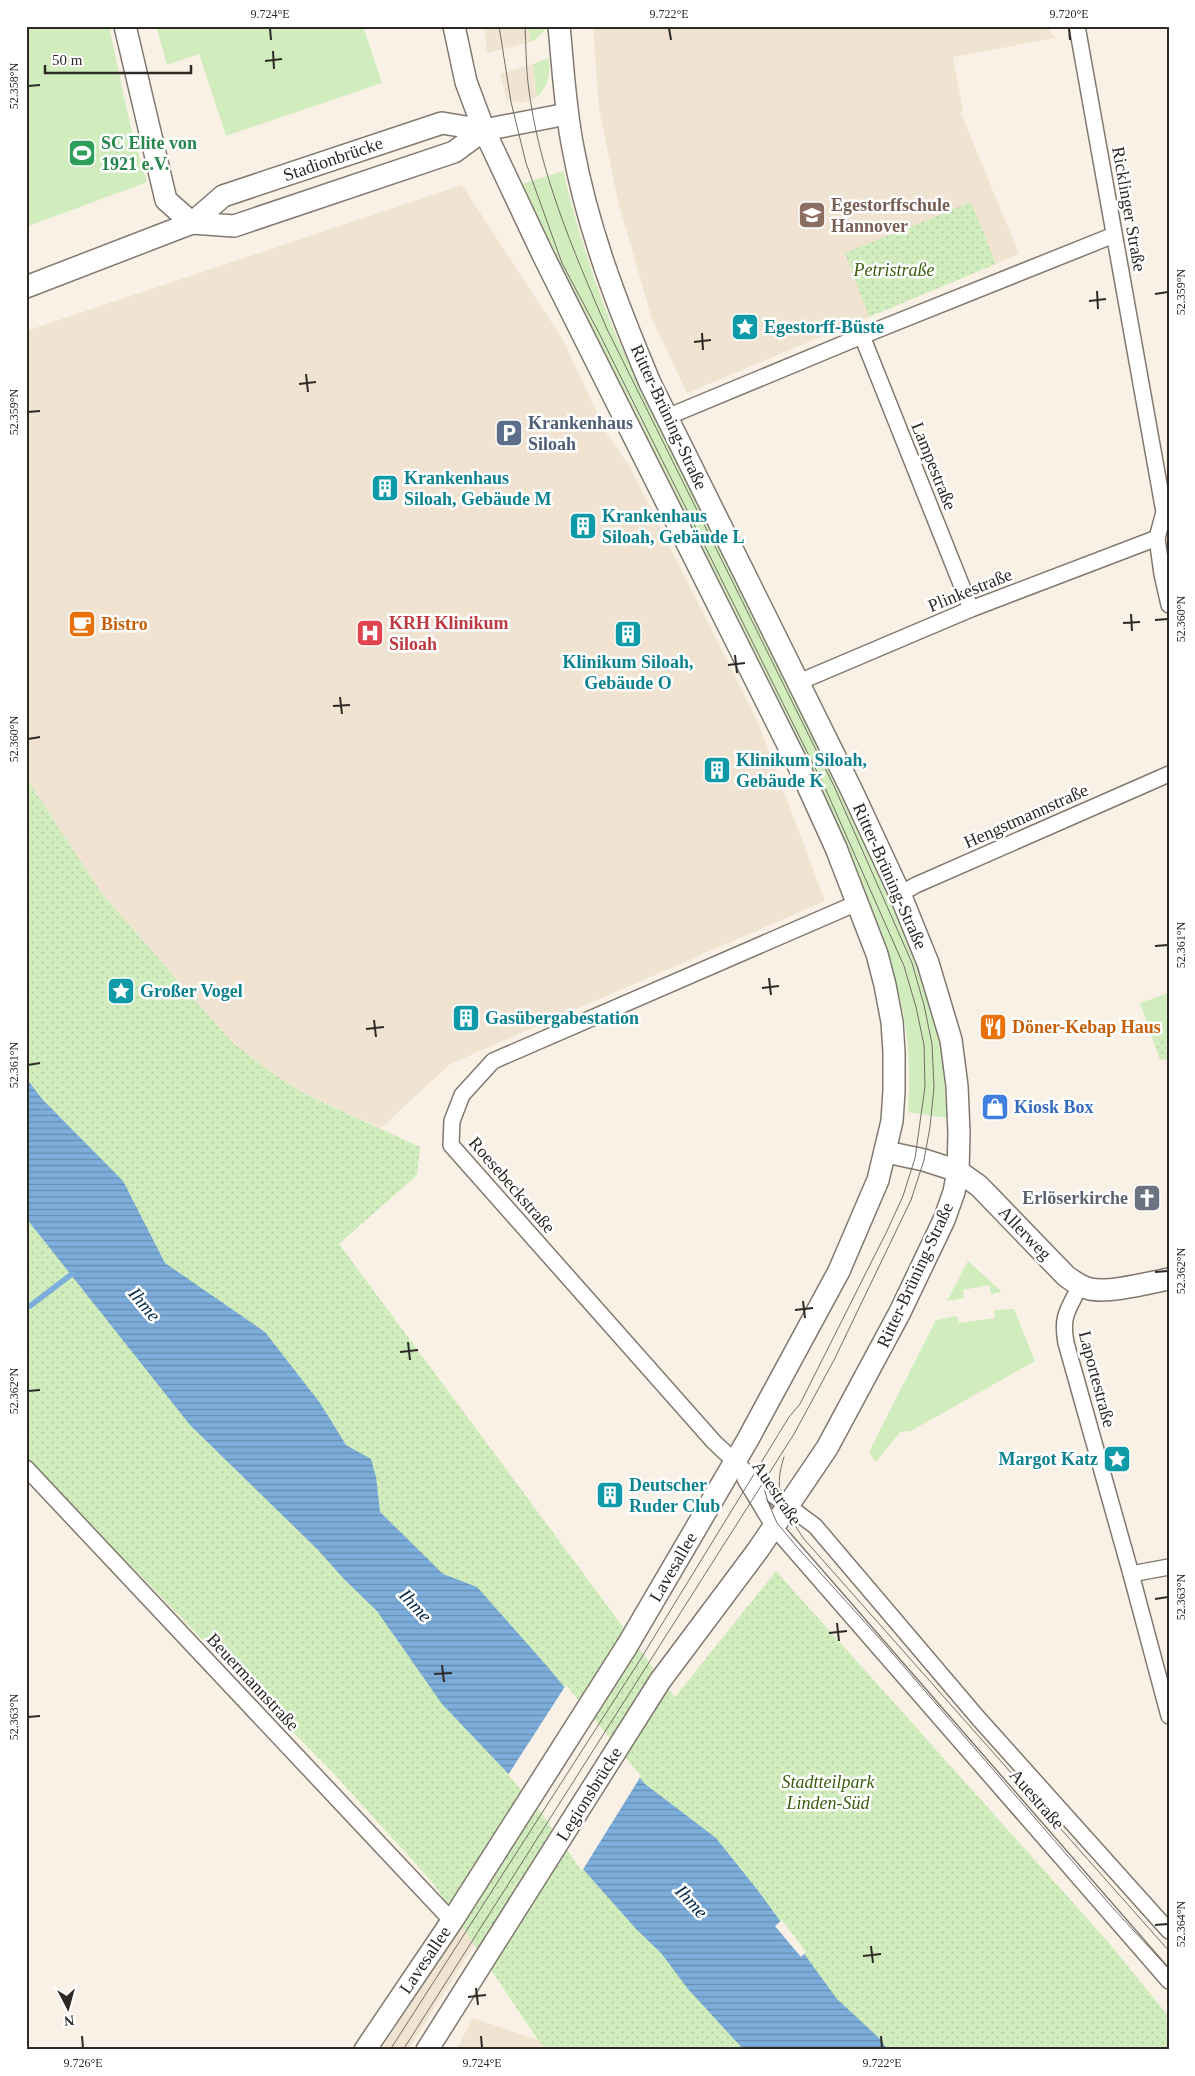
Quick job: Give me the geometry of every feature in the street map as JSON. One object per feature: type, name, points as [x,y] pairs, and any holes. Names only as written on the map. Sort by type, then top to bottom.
[{"type":"main road","points":[[125,26],[166,200],[192,223]]},
{"type":"main road","points":[[454,26],[466,82],[484,130],[543,255],[801,771],[836,848],[877,954],[892,1022],[894,1052],[892,1121],[878,1180],[839,1271],[734,1463]]},
{"type":"main road","name":"Ritter-Brüning-Straße","points":[[559,26],[567,114],[573,149],[597,244],[622,317],[650,383],[799,682],[900,894],[928,963],[951,1040],[958,1105],[958,1171],[954,1192],[944,1220],[900,1312],[827,1448],[774,1527]]},
{"type":"main road","name":"Stadionbrücke","points":[[26,287],[192,223],[223,196],[442,123],[484,130],[567,114]]},
{"type":"main road","name":"Stadionbrücke","points":[[192,223],[234,226],[454,152],[484,130]]},
{"type":"main road","name":"Allerweg","points":[[886,1152],[924,1160],[958,1171],[979,1186],[1066,1276],[1080,1286]]},
{"type":"main road","points":[[1080,1286],[1091,1289],[1106,1289],[1169,1279]]},
{"type":"main road","name":"Lavesallee","points":[[366,2050],[484,1871],[627,1646],[734,1463]]},
{"type":"main road","name":"Legionsbrücke","points":[[427,2050],[660,1681],[774,1527]]},
{"type":"street","name":"Ricklinger Straße","points":[[1077,26],[1164,512],[1157,538],[1165,573],[1169,605]]},
{"type":"street","points":[[667,417],[1114,235]]},
{"type":"street","name":"Lampestraße","points":[[862,336],[971,609]]},
{"type":"street","name":"Plinkestraße","points":[[799,682],[971,609],[1157,538]]},
{"type":"street","name":"Hengstmannstraße","points":[[900,894],[916,885],[1169,774]]},
{"type":"street","name":"Roesebeckstraße","points":[[734,1463],[451,1145],[452,1121],[462,1095],[493,1061],[857,902]]},
{"type":"street","name":"Laportestraße","points":[[1080,1286],[1065,1315],[1063,1326],[1066,1343],[1169,1716]]},
{"type":"street","name":"Auestraße","points":[[734,1463],[815,1526],[980,1719],[1169,1931]]},
{"type":"street","name":"Auestraße","points":[[734,1463],[774,1527],[1169,1981]]},
{"type":"street","name":"Beuermannstraße","points":[[26,1468],[452,1920]]},
{"type":"street","points":[[1131,1574],[1169,1567]]},
{"type":"shaded area","points":[[484,26],[529,26],[530,42],[487,53]]},
{"type":"shaded area","name":"Egestorffschule Hannover","points":[[593,26],[1046,26],[1055,38],[953,57],[963,111],[961,113],[1019,254],[687,393],[652,319],[619,205],[599,109]]},
{"type":"shaded area","points":[[533,64],[537,97],[523,103],[507,100],[500,74]]},
{"type":"shaded area","name":"KRH Klinikum Siloah","points":[[462,185],[563,340],[607,434],[629,465],[757,720],[825,901],[450,1064],[381,1128],[305,1094],[272,1073],[232,1042],[103,895],[26,778],[26,331]]},
{"type":"shaded area","points":[[491,1879],[494,1913],[408,2050],[381,2050]]},
{"type":"shaded area","points":[[473,2018],[538,2040],[547,2050],[456,2050]]},
{"type":"green space","name":"SC Elite von 1921 e.V.","points":[[26,26],[109,26],[130,124],[147,182],[26,227]]},
{"type":"green space","points":[[156,26],[363,26],[382,83],[226,136],[199,54],[167,65]]},
{"type":"green space","points":[[529,26],[546,26],[546,29],[535,40],[530,42]]},
{"type":"green space","points":[[549,58],[548,79],[537,97],[533,64]]},
{"type":"green space","points":[[563,171],[588,260],[621,347],[838,784],[904,929],[936,1020],[942,1052],[947,1118],[908,1112],[908,1050],[905,1022],[892,968],[860,884],[519,185]]},
{"type":"green space","name":"Petristraße","points":[[971,202],[996,264],[869,317],[845,253]]},
{"type":"green space","name":"Stadtteilpark Linden-Süd","points":[[26,778],[103,895],[232,1042],[272,1073],[305,1094],[420,1147],[417,1175],[339,1244],[675,1697],[776,1571],[1110,1944],[1169,2017],[1169,2050],[547,2050],[538,2040],[433,1883],[335,1775],[26,1459]]},
{"type":"green space","points":[[1169,993],[1169,1035],[1153,1040],[1140,1003]]},
{"type":"green space","points":[[1169,1035],[1169,1059],[1160,1060],[1153,1040]]},
{"type":"green space","points":[[968,1261],[1002,1292],[991,1294],[989,1285],[963,1290],[964,1298],[947,1301]]},
{"type":"green space","points":[[1014,1309],[1035,1361],[911,1431],[900,1432],[876,1462],[869,1452],[936,1320],[957,1316],[959,1323],[995,1318],[994,1310]]},
{"type":"water","name":"Ihme","points":[[26,1078],[42,1099],[123,1181],[165,1263],[265,1332],[320,1403],[346,1445],[371,1459],[376,1477],[380,1512],[443,1574],[477,1587],[546,1665],[645,1784],[716,1838],[759,1892],[837,1999],[879,2038],[888,2050],[744,2050],[688,1989],[661,1953],[637,1930],[583,1869],[542,1809],[442,1704],[377,1611],[318,1550],[190,1425],[26,1218]]},
{"type":"pier","points":[[566,1685],[641,1776],[582,1871],[540,1811],[508,1775]]},
{"type":"pier","points":[[782,1920],[806,1952],[801,1957],[775,1926]]},
{"type":"waterway","points":[[30,1306],[72,1274]]},
{"type":"tram line","points":[[390,2050],[640,1660],[789,1417],[800,1404],[903,1196],[915,1158],[925,1087],[924,1045],[916,1007],[904,966],[826,790],[599,333],[562,263],[526,163],[511,102],[499,26]]},
{"type":"tram line","points":[[403,2050],[794,1434],[834,1360],[911,1200],[924,1160],[934,1087],[932,1044],[924,1005],[912,963],[834,786],[607,329],[558,209],[548,178],[533,115],[527,76],[525,26]]},
{"type":"tram line","points":[[784,1457],[779,1481],[782,1500],[804,1539],[1169,1951]]},
{"type":"tram line","points":[[764,1479],[764,1488],[768,1502],[777,1523],[1112,1907],[1169,1969]]},
{"type":"place","name":"SC Elite von 1921 e.V.","points":[[82,153]]},
{"type":"place","name":"Egestorffschule Hannover","points":[[812,215]]},
{"type":"place","name":"Egestorff-Büste","points":[[745,327]]},
{"type":"place","name":"Krankenhaus Siloah","points":[[509,433]]},
{"type":"place","name":"Krankenhaus Siloah, Gebäude M","points":[[385,488]]},
{"type":"place","name":"Krankenhaus Siloah, Gebäude L","points":[[583,526]]},
{"type":"place","name":"Bistro","points":[[82,624]]},
{"type":"place","name":"KRH Klinikum Siloah","points":[[370,633]]},
{"type":"place","name":"Klinikum Siloah, Gebäude O","points":[[628,634]]},
{"type":"place","name":"Klinikum Siloah, Gebäude K","points":[[717,770]]},
{"type":"place","name":"Großer Vogel","points":[[121,991]]},
{"type":"place","name":"Gasübergabestation","points":[[466,1018]]},
{"type":"place","name":"Döner-Kebap Haus","points":[[993,1027]]},
{"type":"place","name":"Kiosk Box","points":[[995,1107]]},
{"type":"place","name":"Erlöserkirche","points":[[1147,1198]]},
{"type":"place","name":"Margot Katz","points":[[1117,1459]]},
{"type":"place","name":"Deutscher Ruder Club","points":[[610,1495]]}]
